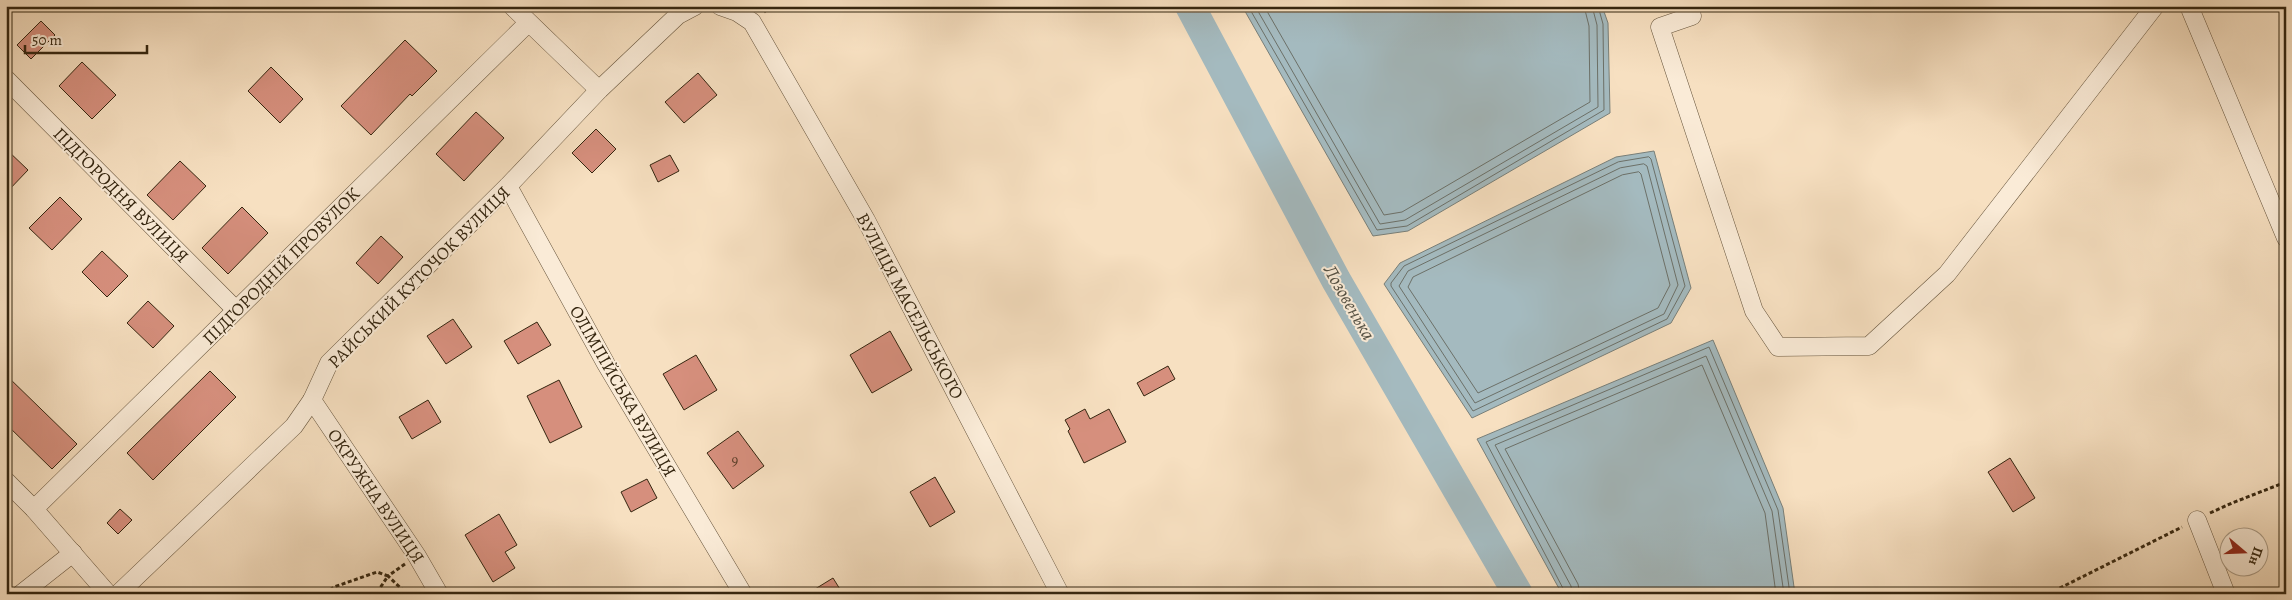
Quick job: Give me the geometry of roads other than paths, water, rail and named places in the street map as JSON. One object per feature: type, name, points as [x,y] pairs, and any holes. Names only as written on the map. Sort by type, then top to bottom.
[{"type":"street","points":[[512,6],[599,90]]},
{"type":"street","name":"РАЙСЬКИЙ КУТОЧОК ВУЛИЦЯ","points":[[118,594],[294,426],[312,400],[330,363],[508,186],[599,90],[678,14],[695,6]]},
{"type":"street","name":"ВУЛИЦЯ МАСЕЛЬСЬКОГО","points":[[720,6],[737,12],[752,22],[866,220],[1060,594]]},
{"type":"street","points":[[1692,16],[1660,27],[1754,311],[1778,348],[1869,346],[1947,274],[2155,6]]},
{"type":"street","points":[[2189,6],[2286,238]]},
{"type":"street","name":"ПІДГОРОДНІЙ ПРОВУЛОК","points":[[34,509],[528,23]]},
{"type":"street","name":"ПІДГОРОДНЯ ВУЛИЦЯ","points":[[6,79],[236,310]]},
{"type":"street","name":"ОЛІМПІЙСЬКА ВУЛИЦЯ","points":[[508,186],[606,364],[743,594]]},
{"type":"street","name":"ОКРУЖНА ВУЛИЦЯ","points":[[312,400],[417,556],[439,594]]},
{"type":"street","points":[[6,481],[34,509],[108,594]]},
{"type":"street","points":[[2197,520],[2226,594]]},
{"type":"street","points":[[21,594],[73,553]]},
{"type":"water","points":[[1242,6],[1602,6],[1608,23],[1610,113],[1408,231],[1373,236]]},
{"type":"water","points":[[1654,151],[1691,288],[1671,323],[1472,418],[1384,284],[1400,263],[1616,157]]},
{"type":"water","points":[[1713,340],[1783,508],[1795,594],[1562,594],[1477,439]]},
{"type":"waterway","name":"Лозовенька","points":[[1190,6],[1336,280],[1518,594]]}]
